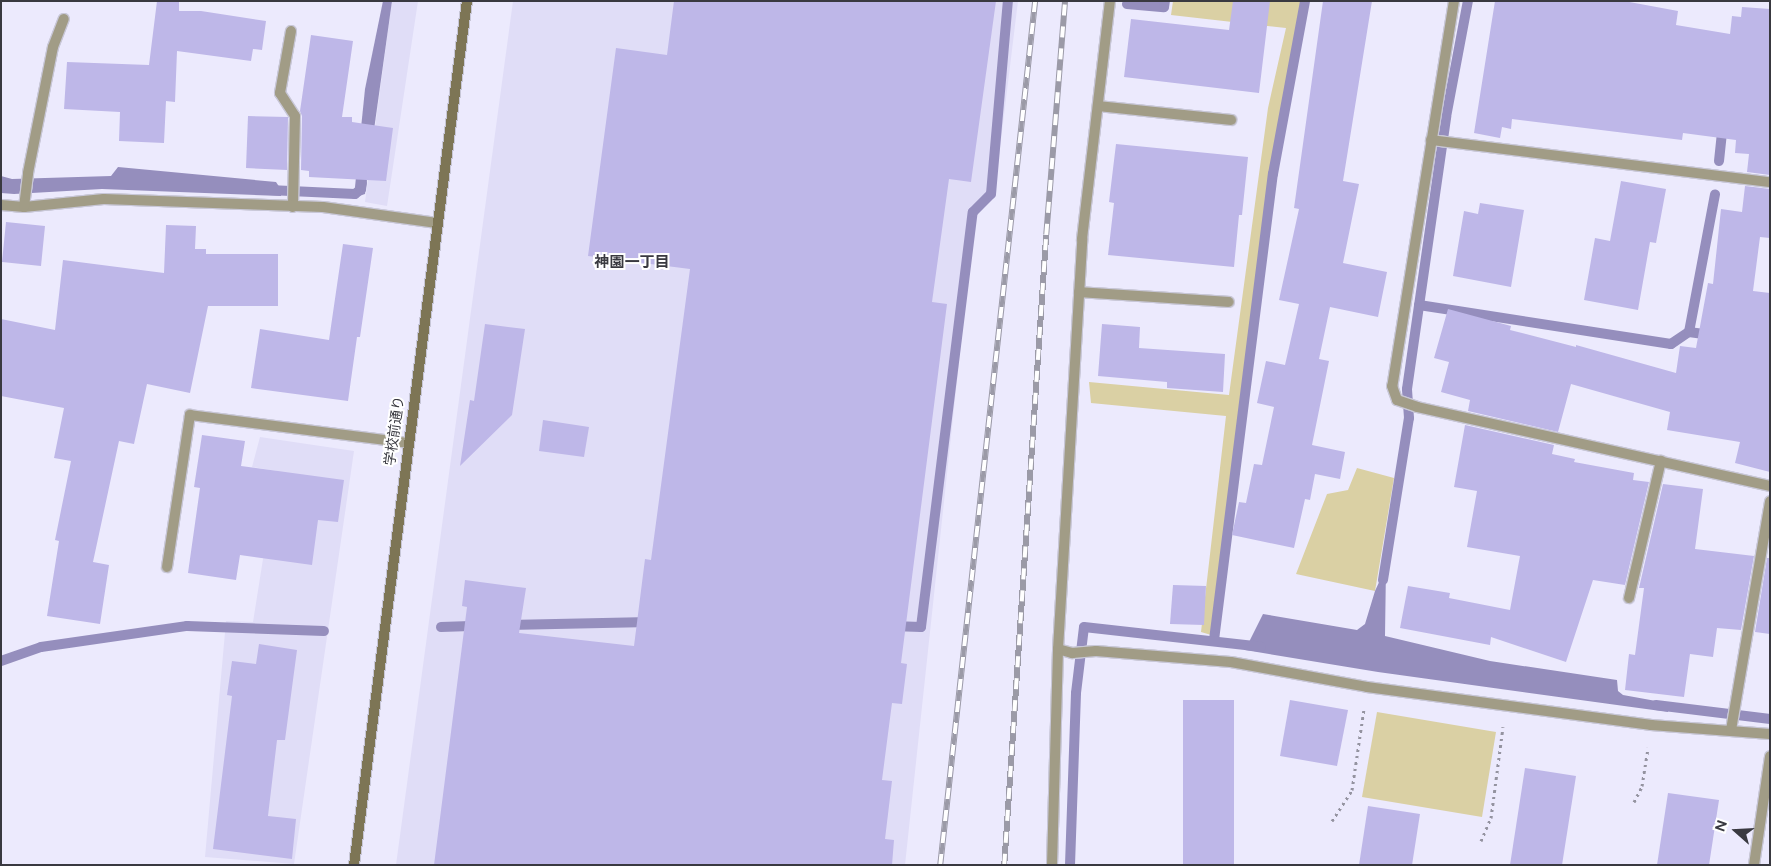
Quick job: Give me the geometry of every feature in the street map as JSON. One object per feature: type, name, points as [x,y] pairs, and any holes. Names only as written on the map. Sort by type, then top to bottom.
[{"type":"main road","name":"学校前通り","points":[[354,865],[467,1]]},
{"type":"street","points":[[1052,865],[1058,649],[1082,239],[1110,1]]},
{"type":"street","points":[[1454,1],[1392,386],[1397,400],[1417,407],[1770,486]]},
{"type":"street","points":[[24,207],[28,173],[53,47],[64,19]]},
{"type":"street","points":[[291,31],[280,93],[295,116],[293,207]]},
{"type":"street","points":[[1098,106],[1230,120]]},
{"type":"street","points":[[1431,140],[1770,182]]},
{"type":"street","points":[[1,205],[24,207],[104,199],[323,207],[437,223]]},
{"type":"street","points":[[1079,292],[1228,302]]},
{"type":"street","points":[[167,567],[190,415],[408,443]]},
{"type":"street","points":[[1629,598],[1661,462]]},
{"type":"street","points":[[1731,730],[1770,501]]},
{"type":"street","points":[[1058,649],[1072,653],[1096,651],[1230,662],[1367,688],[1651,725],[1770,734]]},
{"type":"street","points":[[1754,865],[1770,756]]},
{"type":"path","points":[[1332,822],[1352,790],[1367,688]]},
{"type":"path","points":[[1481,841],[1491,818],[1506,706]]},
{"type":"path","points":[[1634,802],[1642,786],[1651,725]]},
{"type":"shaded area","points":[[383,1],[392,1],[365,194],[359,196],[355,187],[365,89]]},
{"type":"shaded area","points":[[392,1],[418,1],[387,206],[365,202]]},
{"type":"shaded area","points":[[513,1],[1018,1],[994,197],[975,213],[905,865],[396,865]]},
{"type":"shaded area","points":[[1173,1],[1308,1],[1277,175],[1239,450],[1218,637],[1201,632],[1226,416],[1091,403],[1089,382],[1229,395],[1268,108],[1286,28],[1171,15]]},
{"type":"shaded area","points":[[118,167],[276,182],[282,191],[281,196],[102,189],[14,194],[1,193],[1,176],[12,179],[111,176]]},
{"type":"shaded area","points":[[260,437],[354,451],[294,864],[205,857],[226,621],[253,622],[277,471],[252,467]]},
{"type":"shaded area","points":[[1357,468],[1394,478],[1375,591],[1296,574],[1327,494],[1348,490]]},
{"type":"shaded area","points":[[1386,567],[1385,636],[1490,661],[1617,680],[1618,691],[1623,695],[1667,703],[1669,707],[1668,712],[1378,672],[1245,650],[1263,614],[1357,630],[1365,624],[1375,591]]},
{"type":"shaded area","points":[[1377,712],[1496,732],[1482,817],[1362,797]]},
{"type":"building","points":[[157,1],[179,1],[179,11],[201,11],[266,21],[262,50],[253,49],[251,61],[177,51],[175,102],[166,101],[164,143],[119,141],[120,112],[64,109],[67,62],[149,65]]},
{"type":"building","points":[[674,1],[996,1],[971,182],[949,179],[932,302],[947,304],[901,663],[907,664],[902,704],[892,703],[882,780],[892,781],[885,839],[894,840],[892,865],[434,865],[467,607],[462,606],[465,580],[526,588],[519,633],[634,646],[645,559],[651,560],[690,269],[588,256],[616,48],[667,55]]},
{"type":"building","points":[[1233,1],[1270,1],[1259,93],[1124,77],[1131,19],[1229,30]]},
{"type":"building","points":[[1323,1],[1372,1],[1343,181],[1359,184],[1343,263],[1387,272],[1378,317],[1330,307],[1319,359],[1329,361],[1312,445],[1345,452],[1340,479],[1315,474],[1310,500],[1305,499],[1294,548],[1232,535],[1239,502],[1246,503],[1254,464],[1262,465],[1274,407],[1257,403],[1266,361],[1285,365],[1299,304],[1279,300],[1299,209],[1294,208]]},
{"type":"building","points":[[1495,1],[1624,1],[1678,11],[1676,25],[1730,34],[1732,16],[1741,17],[1742,7],[1770,9],[1770,175],[1747,172],[1749,154],[1735,153],[1736,140],[1683,133],[1682,140],[1512,119],[1511,129],[1502,127],[1500,138],[1474,133]]},
{"type":"building","points":[[311,35],[353,41],[342,117],[352,117],[352,122],[393,128],[386,181],[309,177],[309,171],[301,170],[302,116],[300,111]]},
{"type":"building","points":[[248,116],[288,117],[287,170],[246,168]]},
{"type":"building","points":[[1116,144],[1248,157],[1242,215],[1239,215],[1234,267],[1108,255],[1114,203],[1109,202]]},
{"type":"building","points":[[1621,181],[1666,189],[1656,243],[1650,242],[1638,310],[1584,300],[1595,238],[1610,241]]},
{"type":"building","points":[[1745,186],[1770,189],[1770,238],[1760,237],[1753,291],[1770,293],[1770,472],[1735,463],[1740,442],[1667,430],[1670,412],[1571,384],[1558,432],[1468,411],[1470,400],[1441,392],[1449,362],[1434,358],[1448,309],[1511,326],[1510,330],[1576,347],[1576,345],[1676,373],[1680,346],[1696,348],[1708,283],[1713,284],[1721,209],[1742,212]]},
{"type":"building","points":[[1480,203],[1524,210],[1511,287],[1453,276],[1464,211],[1478,214]]},
{"type":"building","points":[[6,222],[45,226],[41,266],[2,262]]},
{"type":"building","points":[[166,225],[196,226],[195,249],[206,249],[206,254],[278,254],[278,306],[208,306],[190,393],[147,384],[134,444],[119,441],[93,562],[109,565],[100,624],[47,616],[59,541],[55,540],[71,461],[54,458],[64,408],[1,396],[1,319],[55,330],[63,260],[164,273]]},
{"type":"building","points":[[343,244],[373,248],[360,337],[357,337],[348,401],[251,388],[260,329],[329,340]]},
{"type":"building","points":[[485,324],[525,329],[512,415],[460,466],[470,400],[474,401]]},
{"type":"building","points":[[1102,324],[1140,327],[1139,348],[1225,354],[1223,392],[1167,388],[1167,382],[1098,376]]},
{"type":"building","points":[[543,420],[589,427],[584,457],[539,451]]},
{"type":"building","points":[[1465,425],[1554,445],[1552,454],[1575,459],[1574,462],[1634,473],[1633,480],[1649,482],[1625,585],[1593,580],[1566,662],[1491,637],[1490,645],[1400,628],[1408,586],[1450,593],[1449,598],[1510,610],[1520,556],[1467,547],[1477,491],[1454,487]]},
{"type":"building","points":[[202,435],[245,441],[241,466],[344,480],[338,522],[318,520],[312,565],[240,555],[236,580],[188,573],[200,488],[194,487]]},
{"type":"building","points":[[1663,484],[1703,489],[1695,549],[1754,556],[1741,630],[1717,628],[1713,657],[1690,654],[1684,697],[1625,690],[1629,654],[1635,655],[1644,588],[1639,588]]},
{"type":"building","points":[[1767,558],[1770,558],[1770,634],[1755,632]]},
{"type":"building","points":[[1173,585],[1206,586],[1204,625],[1170,624]]},
{"type":"building","points":[[259,644],[297,650],[285,740],[277,740],[268,816],[296,819],[292,859],[213,849],[232,696],[227,695],[232,661],[256,664]]},
{"type":"building","points":[[1183,700],[1234,700],[1234,865],[1183,865]]},
{"type":"building","points":[[1290,700],[1348,710],[1337,766],[1280,756]]},
{"type":"building","points":[[1525,768],[1576,776],[1562,865],[1510,865]]},
{"type":"building","points":[[1668,793],[1719,800],[1709,865],[1657,865]]},
{"type":"building","points":[[1368,806],[1420,814],[1412,865],[1359,865]]},
{"type":"waterway","points":[[892,626],[921,627],[973,212],[991,194],[1008,1]]},
{"type":"waterway","points":[[1127,4],[1164,7],[1165,1]]},
{"type":"waterway","points":[[1214,640],[1273,174],[1305,1]]},
{"type":"waterway","points":[[1383,580],[1409,418],[1407,389],[1446,117],[1468,1]]},
{"type":"waterway","points":[[1719,161],[1723,125]]},
{"type":"waterway","points":[[269,190],[355,194],[361,189],[362,183]]},
{"type":"waterway","points":[[1689,332],[1715,194]]},
{"type":"waterway","points":[[1419,305],[1671,344],[1689,332],[1711,335]]},
{"type":"waterway","points":[[507,625],[650,622]]},
{"type":"waterway","points":[[1,661],[41,647],[187,626],[324,631]]},
{"type":"waterway","points":[[441,627],[478,626]]},
{"type":"waterway","points":[[1070,865],[1076,693],[1084,627],[1261,647]]},
{"type":"waterway","points":[[1656,705],[1770,719]]},
{"type":"railway","points":[[940,865],[1035,1]]},
{"type":"railway","points":[[1004,865],[1046,235],[1065,1]]},
{"type":"district","name":"神園一丁目","points":[[632,263]]}]
